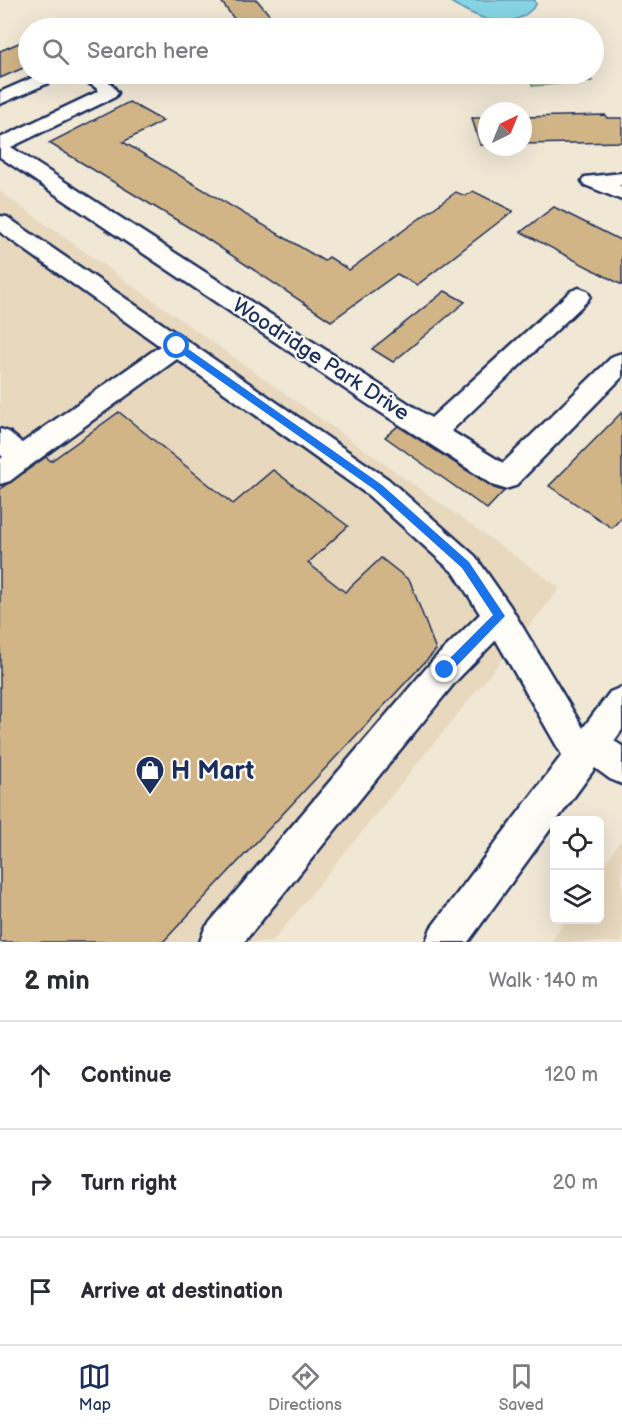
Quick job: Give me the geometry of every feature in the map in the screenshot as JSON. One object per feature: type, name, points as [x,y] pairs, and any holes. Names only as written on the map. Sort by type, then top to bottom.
[{"type":"street","points":[[0,99],[32,84]]},
{"type":"street","points":[[0,146],[109,93],[103,84]]},
{"type":"street","name":"Woodridge Park Drive","points":[[0,146],[365,390],[505,478],[622,362]]},
{"type":"street","points":[[622,179],[592,181],[622,194]]},
{"type":"street","points":[[0,222],[378,488],[465,565],[586,751],[622,767]]},
{"type":"street","points":[[433,432],[579,296]]},
{"type":"street","points":[[0,473],[177,346]]},
{"type":"street","points":[[0,439],[22,458]]},
{"type":"street","points":[[219,942],[445,670],[499,616]]},
{"type":"street","points":[[445,942],[622,703]]},
{"type":"shaded area","name":"H Mart","points":[[0,192],[560,588],[272,942],[0,942]]},
{"type":"shaded area","points":[[622,838],[622,942],[551,942],[563,924],[604,924],[604,865]]},
{"type":"green space","points":[[532,84],[557,84],[533,86]]},
{"type":"water","points":[[447,0],[535,0],[536,5],[519,18],[482,18]]},
{"type":"building","points":[[220,0],[257,0],[272,18],[234,18]]},
{"type":"building","points":[[18,43],[18,70],[0,78],[0,51]]},
{"type":"building","points":[[129,102],[163,121],[123,142],[324,261],[329,257],[349,270],[456,192],[465,196],[473,191],[513,211],[417,285],[397,274],[331,321],[198,233],[49,143]]},
{"type":"building","points":[[605,115],[607,118],[622,118],[622,142],[532,144],[532,117]]},
{"type":"building","points":[[472,118],[478,118],[478,138]]},
{"type":"building","points":[[554,207],[622,241],[622,285],[521,232]]},
{"type":"building","points":[[445,291],[465,302],[393,362],[372,349]]},
{"type":"building","name":"H Mart","points":[[119,412],[233,504],[273,470],[348,526],[308,563],[345,592],[381,558],[410,581],[436,650],[163,942],[0,942],[0,489],[46,457],[51,461]]},
{"type":"building","points":[[622,412],[622,517],[612,528],[549,486]]},
{"type":"building","points":[[398,426],[494,488],[504,491],[487,509],[385,437]]},
{"type":"place","name":"H Mart","points":[[150,796]]},
{"type":"route","points":[[177,346],[378,488],[465,565],[499,616],[445,670]]}]
